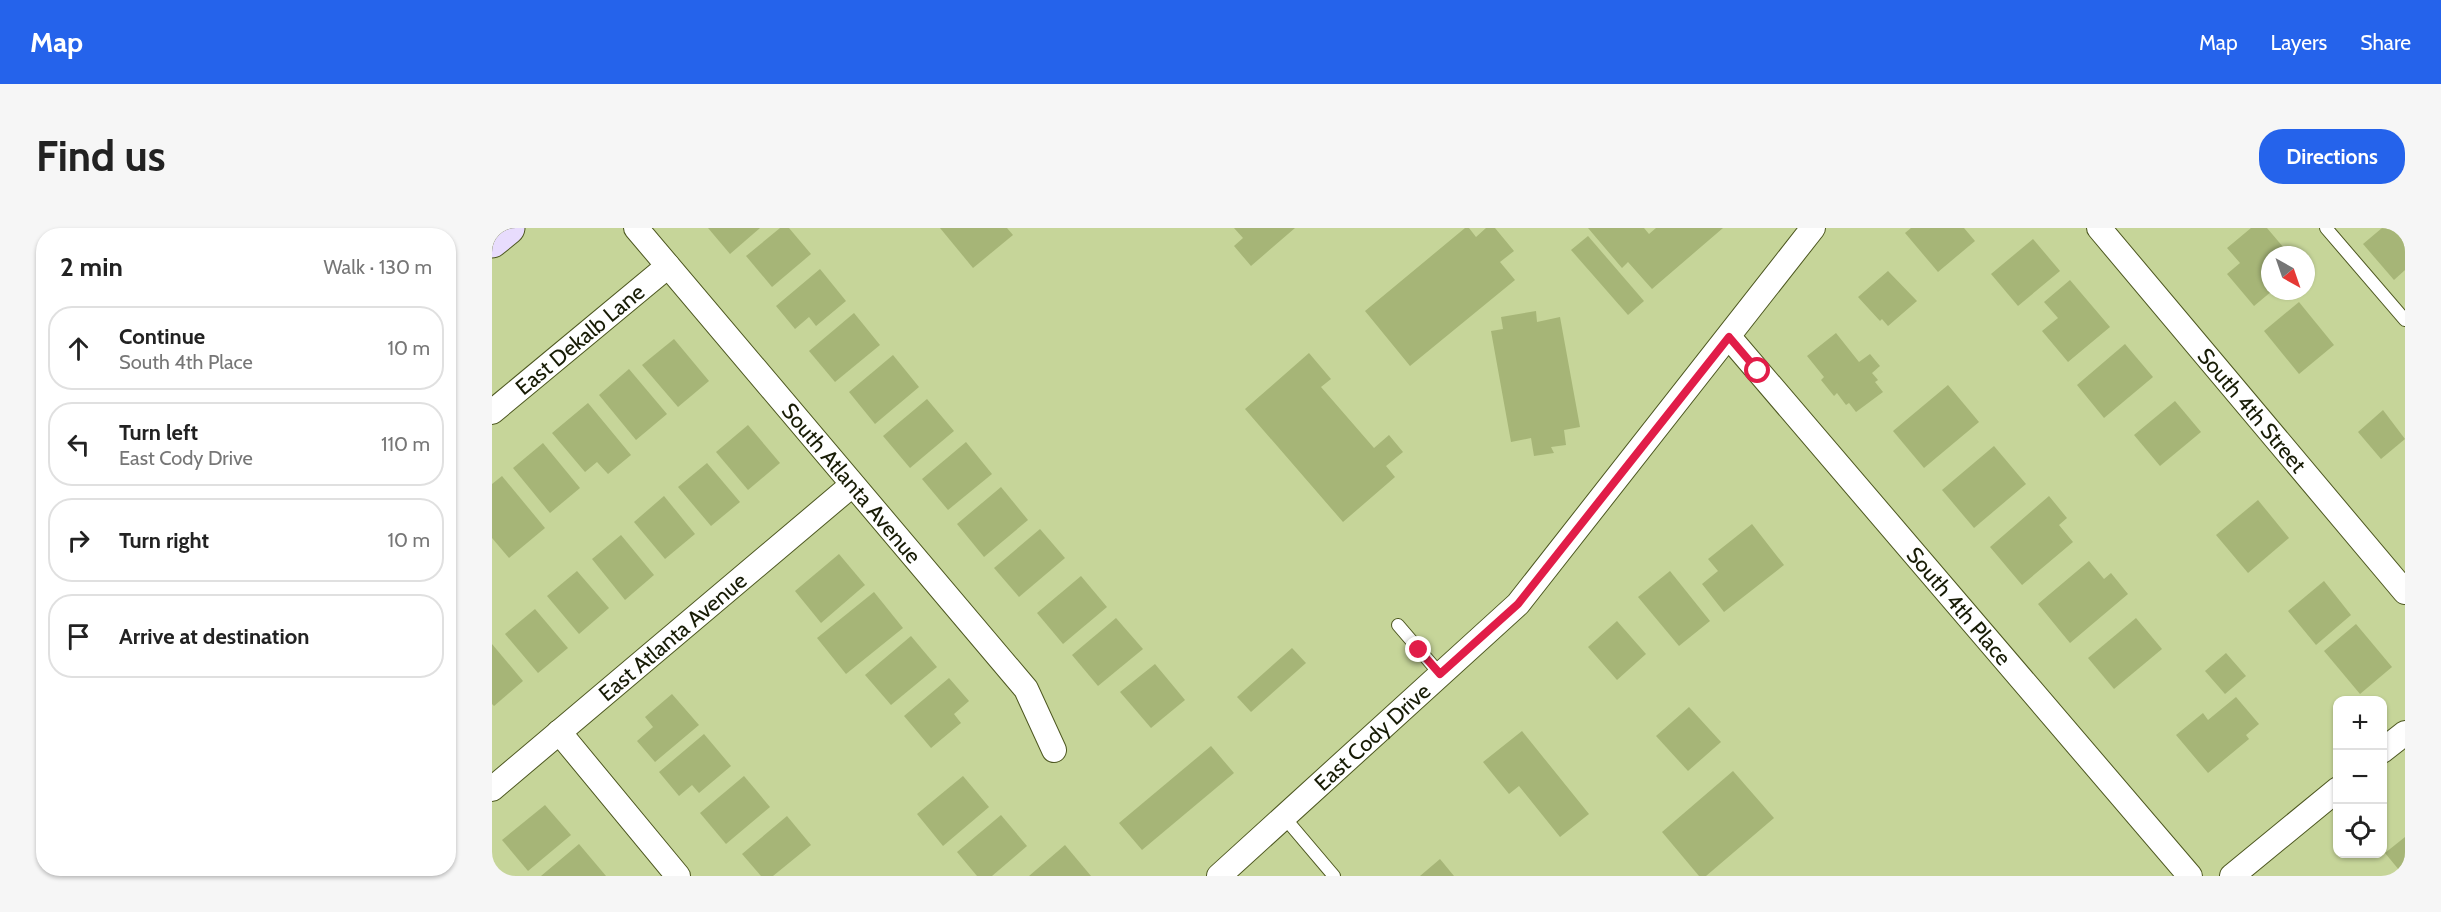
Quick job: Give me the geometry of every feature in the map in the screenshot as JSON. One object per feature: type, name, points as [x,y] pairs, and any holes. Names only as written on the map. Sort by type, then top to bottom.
[{"type":"street","points":[[492,241],[508,228]]},
{"type":"street","name":"South Atlanta Avenue","points":[[636,228],[1026,689],[1053,750]]},
{"type":"street","name":"East Cody Drive","points":[[1219,876],[1518,604],[1813,228]]},
{"type":"street","name":"South 4th Street","points":[[2099,228],[2405,592]]},
{"type":"street","name":"East Dekalb Lane","points":[[492,412],[668,266]]},
{"type":"street","name":"South 4th Place","points":[[1729,337],[2190,876]]},
{"type":"street","name":"East Atlanta Avenue","points":[[492,789],[852,485]]},
{"type":"street","points":[[559,732],[678,876]]},
{"type":"street","points":[[2383,750],[2405,733]]},
{"type":"street","points":[[2232,876],[2333,792]]},
{"type":"lane","points":[[2326,228],[2405,320]]},
{"type":"lane","points":[[1398,625],[1440,674]]},
{"type":"lane","points":[[1284,816],[1334,876]]},
{"type":"building","points":[[708,228],[760,228],[730,254]]},
{"type":"building","points":[[780,228],[789,228],[811,254],[772,287],[746,256]]},
{"type":"building","points":[[940,228],[1007,228],[1013,235],[973,268]]},
{"type":"building","points":[[1234,228],[1295,228],[1251,266],[1234,246],[1243,238]]},
{"type":"building","points":[[1465,228],[1469,228],[1476,237],[1486,228],[1495,228],[1514,251],[1500,262],[1515,280],[1410,366],[1365,311]]},
{"type":"building","points":[[1588,228],[1644,228],[1649,234],[1656,228],[1723,228],[1652,289],[1628,262],[1622,268]]},
{"type":"building","points":[[1911,228],[1964,228],[1975,241],[1938,272],[1905,233]]},
{"type":"building","points":[[2251,228],[2267,228],[2282,246],[2261,246],[2261,300],[2254,306],[2227,274],[2240,263],[2227,248]]},
{"type":"building","points":[[2382,228],[2405,228],[2405,270],[2394,280],[2363,244]]},
{"type":"building","points":[[1588,236],[1644,301],[1628,315],[1571,250]]},
{"type":"building","points":[[2033,239],[2060,271],[2018,306],[1991,274]]},
{"type":"building","points":[[820,269],[846,301],[816,326],[809,317],[795,329],[776,306]]},
{"type":"building","points":[[1888,271],[1917,301],[1888,326],[1882,319],[1880,321],[1858,297]]},
{"type":"building","points":[[2070,280],[2110,327],[2068,362],[2042,331],[2058,318],[2044,302]]},
{"type":"building","points":[[2299,302],[2334,345],[2299,374],[2264,331]]},
{"type":"building","points":[[1536,311],[1537,322],[1560,317],[1580,427],[1564,430],[1566,445],[1551,447],[1554,453],[1534,456],[1531,438],[1511,442],[1491,331],[1503,329],[1501,317]]},
{"type":"building","points":[[854,313],[880,345],[835,382],[809,351]]},
{"type":"building","points":[[1836,333],[1859,362],[1870,354],[1880,366],[1872,373],[1878,380],[1875,382],[1883,392],[1856,412],[1849,403],[1846,405],[1837,393],[1834,396],[1821,380],[1824,377],[1807,356]]},
{"type":"building","points":[[674,339],[709,381],[678,407],[642,365]]},
{"type":"building","points":[[2125,344],[2153,377],[2104,418],[2077,385]]},
{"type":"building","points":[[1309,353],[1331,379],[1321,387],[1374,448],[1389,435],[1403,452],[1386,466],[1395,477],[1343,522],[1245,409]]},
{"type":"building","points":[[893,355],[919,387],[875,424],[849,392]]},
{"type":"building","points":[[629,369],[667,414],[636,440],[599,395]]},
{"type":"building","points":[[1948,385],[1979,422],[1924,468],[1893,431]]},
{"type":"building","points":[[927,399],[954,431],[910,468],[883,436]]},
{"type":"building","points":[[2175,401],[2201,432],[2160,466],[2134,435]]},
{"type":"building","points":[[588,403],[631,455],[608,474],[597,462],[585,472],[552,433]]},
{"type":"building","points":[[2383,410],[2405,439],[2381,459],[2358,432]]},
{"type":"building","points":[[748,425],[780,463],[748,490],[716,452]]},
{"type":"building","points":[[966,442],[992,474],[948,510],[922,479]]},
{"type":"building","points":[[543,443],[580,488],[550,513],[513,468]]},
{"type":"building","points":[[1994,446],[2026,484],[1974,528],[1942,490]]},
{"type":"building","points":[[707,463],[740,502],[711,526],[678,487]]},
{"type":"building","points":[[502,476],[545,528],[509,558],[492,538],[492,484]]},
{"type":"building","points":[[1001,487],[1028,520],[984,557],[957,524]]},
{"type":"building","points":[[664,496],[695,534],[665,559],[634,522]]},
{"type":"building","points":[[2049,496],[2067,518],[2059,525],[2073,542],[2022,585],[1990,547]]},
{"type":"building","points":[[2258,500],[2289,538],[2248,573],[2216,535]]},
{"type":"building","points":[[1752,524],[1784,565],[1724,612],[1702,584],[1718,571],[1708,559]]},
{"type":"building","points":[[1040,529],[1065,558],[1019,597],[994,568]]},
{"type":"building","points":[[621,535],[654,575],[625,600],[592,559]]},
{"type":"building","points":[[839,554],[865,585],[821,623],[795,591]]},
{"type":"building","points":[[2089,561],[2104,579],[2111,573],[2128,594],[2070,643],[2038,604]]},
{"type":"building","points":[[577,571],[609,608],[579,634],[547,596]]},
{"type":"building","points":[[1670,571],[1710,621],[1679,646],[1638,597]]},
{"type":"building","points":[[1081,576],[1107,607],[1063,644],[1037,613]]},
{"type":"building","points":[[2324,581],[2351,615],[2316,645],[2288,611]]},
{"type":"building","points":[[874,592],[903,628],[846,674],[817,638]]},
{"type":"building","points":[[535,609],[568,648],[538,673],[505,634]]},
{"type":"building","points":[[1116,618],[1143,649],[1098,686],[1072,655]]},
{"type":"building","points":[[2136,618],[2162,649],[2114,689],[2088,658]]},
{"type":"building","points":[[1617,621],[1646,654],[1617,680],[1588,647]]},
{"type":"building","points":[[2356,624],[2392,667],[2360,694],[2324,651]]},
{"type":"building","points":[[911,636],[937,667],[891,705],[865,675]]},
{"type":"building","points":[[492,644],[523,681],[494,706],[492,704]]},
{"type":"building","points":[[1292,648],[1306,663],[1251,712],[1237,697]]},
{"type":"building","points":[[2226,653],[2246,676],[2225,694],[2205,671]]},
{"type":"building","points":[[1155,664],[1185,700],[1151,728],[1120,692]]},
{"type":"building","points":[[949,678],[969,701],[954,714],[961,723],[931,748],[904,716]]},
{"type":"building","points":[[672,694],[699,725],[655,762],[637,741],[653,727],[645,717]]},
{"type":"building","points":[[2236,697],[2259,724],[2246,735],[2249,739],[2208,773],[2176,735],[2203,713],[2208,720]]},
{"type":"building","points":[[1689,707],[1721,742],[1688,771],[1656,736]]},
{"type":"building","points":[[1522,731],[1589,814],[1560,837],[1519,786],[1509,794],[1483,762]]},
{"type":"building","points":[[704,734],[731,766],[699,793],[692,785],[679,796],[659,772]]},
{"type":"building","points":[[1211,746],[1234,773],[1142,850],[1119,823]]},
{"type":"building","points":[[1733,771],[1774,818],[1706,876],[1699,876],[1662,832]]},
{"type":"building","points":[[744,776],[770,807],[726,844],[700,813]]},
{"type":"building","points":[[963,776],[989,807],[943,846],[917,814]]},
{"type":"building","points":[[545,805],[571,835],[528,871],[502,840]]},
{"type":"building","points":[[1001,815],[1027,846],[992,876],[977,876],[957,852]]},
{"type":"building","points":[[787,816],[811,845],[773,876],[761,876],[742,854]]},
{"type":"building","points":[[2405,837],[2405,876],[2387,855],[2387,851]]},
{"type":"building","points":[[579,844],[606,876],[541,876]]},
{"type":"building","points":[[1065,845],[1091,876],[1029,876]]},
{"type":"building","points":[[1440,859],[1454,876],[1420,876]]},
{"type":"route","points":[[1419,650],[1440,674],[1518,604],[1729,337],[1758,371]]}]
